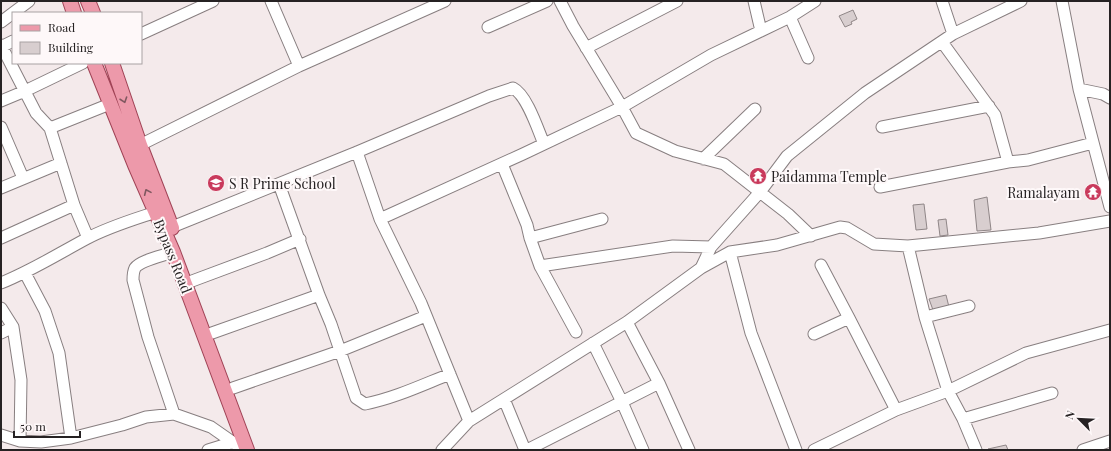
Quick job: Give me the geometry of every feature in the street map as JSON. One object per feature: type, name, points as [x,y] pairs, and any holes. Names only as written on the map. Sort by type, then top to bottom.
[{"type":"main road","points":[[70,1],[74,12]]},
{"type":"main road","points":[[88,1],[93,12]]},
{"type":"main road","name":"Bypass Road","points":[[94,64],[173,252],[246,450]]},
{"type":"main road","name":"Bypass Road","points":[[112,64],[140,145],[256,450]]},
{"type":"street","points":[[14,12],[29,1]]},
{"type":"street","points":[[142,34],[213,1]]},
{"type":"street","points":[[271,1],[299,66]]},
{"type":"street","points":[[140,145],[299,66],[445,1]]},
{"type":"street","points":[[488,27],[547,1]]},
{"type":"street","points":[[560,1],[636,133],[675,151],[724,164],[788,214],[811,236]]},
{"type":"street","points":[[586,48],[677,1]]},
{"type":"street","points":[[754,1],[761,31]]},
{"type":"street","points":[[380,219],[502,164],[622,107],[711,55],[790,17],[815,1]]},
{"type":"street","points":[[942,1],[953,34]]},
{"type":"street","points":[[701,268],[711,247],[760,192],[787,156],[865,93],[953,34],[1021,1]]},
{"type":"street","points":[[1062,1],[1079,89],[1110,207]]},
{"type":"street","points":[[1,22],[12,14]]},
{"type":"street","points":[[790,17],[808,58]]},
{"type":"street","points":[[12,41],[1,46],[36,113],[50,128],[74,205],[88,238]]},
{"type":"street","points":[[942,42],[995,114],[1008,162]]},
{"type":"street","points":[[1,102],[81,64]]},
{"type":"street","points":[[172,227],[357,152],[489,96],[513,88],[517,90],[524,99],[544,144]]},
{"type":"street","points":[[1079,89],[1103,94],[1110,98]]},
{"type":"street","points":[[50,128],[110,104]]},
{"type":"street","points":[[882,127],[989,106]]},
{"type":"street","points":[[703,159],[755,109]]},
{"type":"street","points":[[1,127],[23,178]]},
{"type":"street","points":[[880,188],[1008,162],[1028,160],[1093,143]]},
{"type":"street","points":[[357,152],[380,219],[426,316],[469,421]]},
{"type":"street","points":[[1,188],[61,163]]},
{"type":"street","points":[[502,164],[527,225],[540,266],[576,332]]},
{"type":"street","points":[[279,184],[319,295],[332,324],[356,398],[365,404],[378,402],[450,374]]},
{"type":"street","points":[[1,238],[74,205]]},
{"type":"street","points":[[1,283],[25,273],[88,238],[116,226],[156,212]]},
{"type":"street","points":[[530,238],[602,219]]},
{"type":"street","points":[[442,450],[469,421],[628,322],[701,268],[730,252],[777,245],[844,226],[874,244],[908,246],[1040,233],[1110,221]]},
{"type":"street","points":[[192,280],[267,253],[300,239]]},
{"type":"street","points":[[540,266],[673,246],[711,247]]},
{"type":"street","points":[[908,246],[925,316],[948,391],[963,419],[976,450]]},
{"type":"street","points":[[173,252],[140,263],[133,272],[133,280],[148,337],[174,414]]},
{"type":"street","points":[[730,252],[751,333],[796,450]]},
{"type":"street","points":[[821,265],[896,410]]},
{"type":"street","points":[[25,273],[45,311],[59,353],[71,438]]},
{"type":"street","points":[[212,333],[319,295]]},
{"type":"street","points":[[925,316],[969,306]]},
{"type":"street","points":[[1,308],[13,327],[20,380],[20,441]]},
{"type":"street","points":[[233,388],[340,351],[426,316]]},
{"type":"street","points":[[814,334],[849,318]]},
{"type":"street","points":[[628,322],[659,383],[689,450]]},
{"type":"street","points":[[1,333],[13,327]]},
{"type":"street","points":[[814,450],[896,410],[948,391],[1026,353],[1110,330]]},
{"type":"street","points":[[593,343],[622,402],[643,450]]},
{"type":"street","points":[[504,399],[526,450],[659,383]]},
{"type":"street","points":[[963,419],[1052,393]]},
{"type":"street","points":[[1,435],[20,441],[41,442],[71,438],[122,425],[146,417],[174,414],[211,427],[246,450]]},
{"type":"street","points":[[1082,450],[1110,441]]},
{"type":"street","points":[[208,450],[234,442]]},
{"type":"building","points":[[853,10],[857,19],[851,22],[852,24],[845,27],[839,16]]},
{"type":"building","points":[[987,197],[991,230],[977,231],[974,200]]},
{"type":"building","points":[[924,204],[927,229],[916,230],[913,205]]},
{"type":"building","points":[[946,219],[948,235],[940,236],[938,220]]},
{"type":"building","points":[[946,295],[949,307],[933,310],[929,299]]},
{"type":"building","points":[[1006,445],[1008,450],[988,449]]},
{"type":"place","name":"Paidamma Temple","points":[[758,176]]},
{"type":"place","name":"S R Prime School","points":[[216,183]]},
{"type":"place","name":"Ramalayam","points":[[1093,192]]}]
